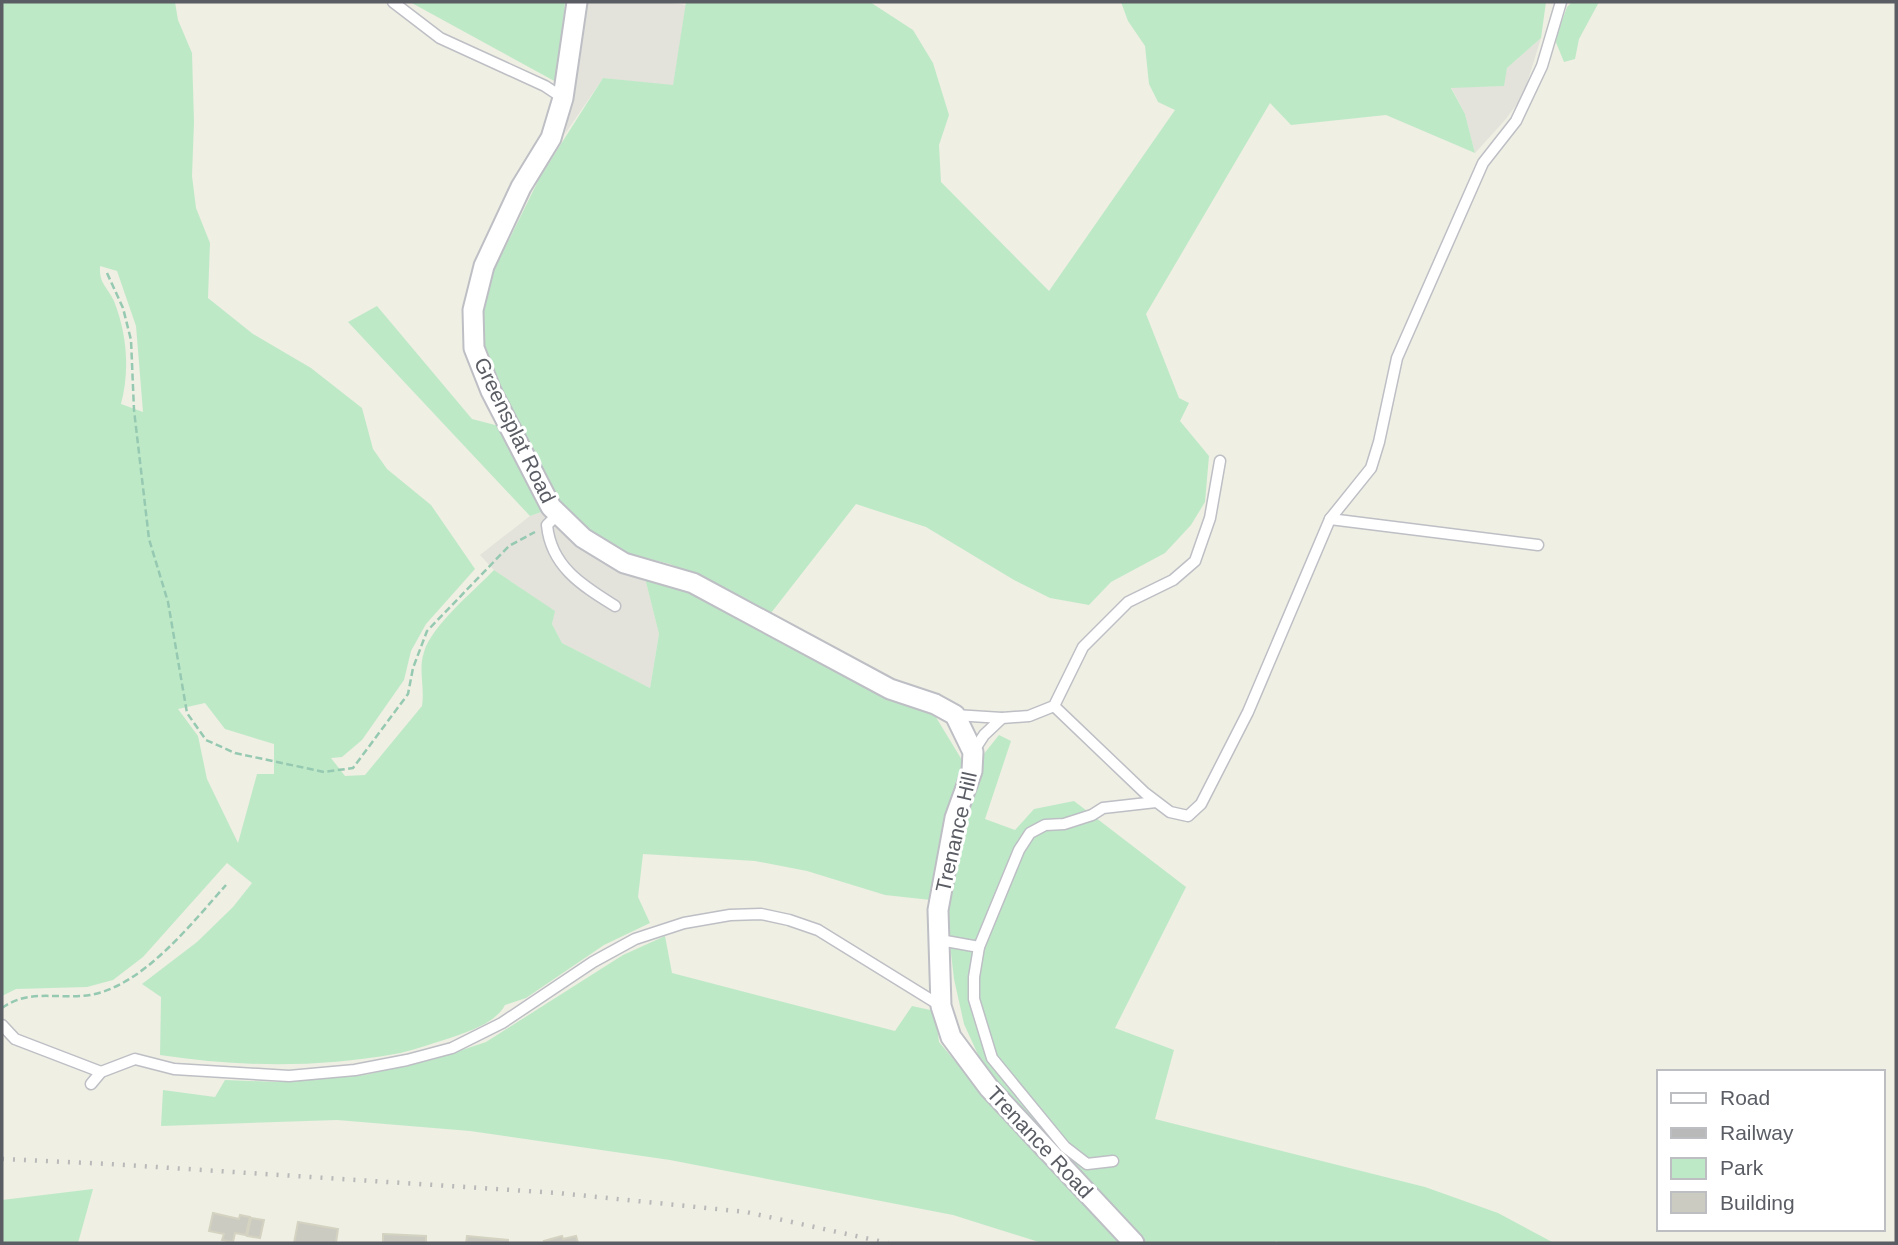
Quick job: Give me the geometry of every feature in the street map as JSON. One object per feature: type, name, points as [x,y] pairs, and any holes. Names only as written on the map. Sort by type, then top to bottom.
[{"type":"street","name":"Greensplat Road","points":[[577,2],[563,98],[551,138],[522,187],[484,266],[473,310],[474,348],[491,391],[551,507],[552,519],[624,563],[694,583],[890,689],[935,704],[955,715]]},
{"type":"street","points":[[955,715],[973,752]]},
{"type":"street","name":"Trenance Hill","points":[[951,1037],[941,1006],[938,910],[955,818],[972,772],[973,752]]},
{"type":"street","name":"Trenance Road","points":[[951,1037],[989,1088],[1134,1243]]},
{"type":"lane","points":[[393,2],[440,38],[545,86],[563,98]]},
{"type":"lane","points":[[1054,706],[1170,812],[1188,816],[1201,804],[1248,712],[1330,519],[1371,468],[1397,358],[1483,163],[1516,121],[1542,66],[1561,2]]},
{"type":"lane","points":[[955,715],[1002,718],[1029,716],[1054,706],[1083,647],[1128,602],[1173,580],[1195,561],[1210,518],[1220,461]]},
{"type":"lane","points":[[552,519],[548,539],[575,581],[615,607]]},
{"type":"lane","points":[[1330,519],[1538,545]]},
{"type":"lane","points":[[973,752],[984,735],[1002,718]]},
{"type":"lane","points":[[1114,1161],[1087,1164],[1065,1147],[992,1058],[974,999],[974,977],[979,947],[1019,850],[1030,833],[1045,825],[1064,824],[1092,815],[1103,808],[1156,802]]},
{"type":"lane","points":[[91,1084],[101,1072],[135,1059],[174,1069],[289,1076],[355,1070],[453,1048],[502,1023],[593,962],[635,939],[684,923],[730,915],[761,914],[789,919],[818,930],[941,1006]]},
{"type":"lane","points":[[940,940],[979,947]]},
{"type":"lane","points":[[2,1025],[15,1038],[101,1072]]},
{"type":"path","points":[[107,273],[122,308],[131,340],[134,410],[149,539],[168,603],[187,713],[206,740],[235,753],[324,772],[353,768],[408,694],[413,668],[428,631],[509,547],[552,519]]},
{"type":"path","points":[[2,1008],[11,1001],[32,996],[91,995],[118,985],[172,946],[226,885]]},
{"type":"shaded area","points":[[585,2],[663,2],[686,5],[673,86],[603,78],[565,134],[573,97]]},
{"type":"shaded area","points":[[1541,38],[1523,96],[1475,153],[1465,114],[1451,87],[1503,86],[1507,68]]},
{"type":"shaded area","points":[[547,510],[573,541],[614,568],[645,578],[659,634],[650,688],[562,643],[552,624],[554,611],[494,570],[480,555],[530,516]]},
{"type":"green space","points":[[2,2],[175,2],[178,20],[192,53],[192,176],[196,208],[210,243],[208,298],[253,334],[311,368],[362,408],[373,449],[387,469],[431,505],[475,569],[426,624],[411,651],[404,680],[362,740],[342,757],[331,758],[345,776],[365,775],[422,706],[422,665],[428,642],[454,609],[494,570],[555,611],[552,624],[562,643],[650,688],[659,634],[645,578],[674,584],[836,669],[931,709],[965,765],[941,836],[931,900],[885,895],[807,871],[755,861],[643,854],[638,897],[650,923],[604,945],[526,998],[505,1005],[495,1017],[480,1026],[401,1053],[307,1064],[248,1064],[160,1055],[161,997],[142,984],[197,942],[233,907],[252,883],[227,863],[143,957],[113,980],[87,987],[16,989],[2,996]],"holes":[[[100,266],[117,271],[136,326],[143,412],[121,404],[126,378],[124,339],[114,301],[101,277]],[[205,703],[225,729],[274,744],[274,774],[257,774],[238,843],[207,779],[198,736],[178,709]]]},
{"type":"green space","points":[[410,2],[565,2],[558,83]]},
{"type":"green space","points":[[686,2],[870,2],[913,30],[933,63],[949,115],[939,145],[941,182],[1049,291],[1175,110],[1158,102],[1149,84],[1145,46],[1128,21],[1121,2],[1546,2],[1541,38],[1507,68],[1504,86],[1451,88],[1465,114],[1475,153],[1386,115],[1291,125],[1270,103],[1146,314],[1179,398],[1189,403],[1180,421],[1209,456],[1205,502],[1191,525],[1165,553],[1111,582],[1089,605],[1050,598],[1014,580],[926,527],[856,504],[771,613],[670,564],[625,553],[588,532],[560,507],[489,365],[482,334],[483,302],[492,274],[540,177],[603,78],[673,85]]},
{"type":"green space","points":[[1572,2],[1599,2],[1579,39],[1575,59],[1564,62],[1555,40],[1567,7]]},
{"type":"green space","points":[[377,306],[472,419],[499,426],[547,510],[530,516],[348,322]]},
{"type":"green space","points":[[999,735],[1011,741],[985,819],[1015,830],[1034,809],[1074,801],[1186,887],[1115,1028],[1174,1050],[1155,1119],[1425,1187],[1498,1213],[1554,1243],[1147,1243],[1135,1235],[1012,1102],[980,1059],[964,1024],[954,979],[945,903],[959,838],[983,755]]},
{"type":"green space","points":[[665,936],[672,973],[895,1031],[912,1006],[935,1011],[939,1042],[996,1110],[1121,1243],[1042,1243],[953,1215],[670,1160],[470,1131],[337,1120],[161,1126],[163,1090],[215,1097],[225,1080],[278,1082],[365,1075],[435,1059],[486,1042],[623,955]]},
{"type":"green space","points":[[93,1189],[78,1243],[2,1243],[2,1200]]},
{"type":"building","points":[[213,1213],[239,1219],[240,1215],[250,1217],[246,1235],[235,1233],[233,1242],[222,1240],[224,1234],[209,1231]]},
{"type":"building","points":[[251,1218],[264,1220],[260,1238],[247,1236]]},
{"type":"building","points":[[298,1222],[338,1229],[336,1243],[294,1243]]},
{"type":"building","points":[[383,1234],[426,1236],[426,1243],[383,1243]]},
{"type":"building","points":[[467,1236],[508,1240],[508,1243],[466,1243]]},
{"type":"building","points":[[562,1236],[563,1239],[576,1236],[578,1243],[544,1241]]},
{"type":"railway","points":[[2,1159],[558,1193],[746,1212],[888,1243]]}]
